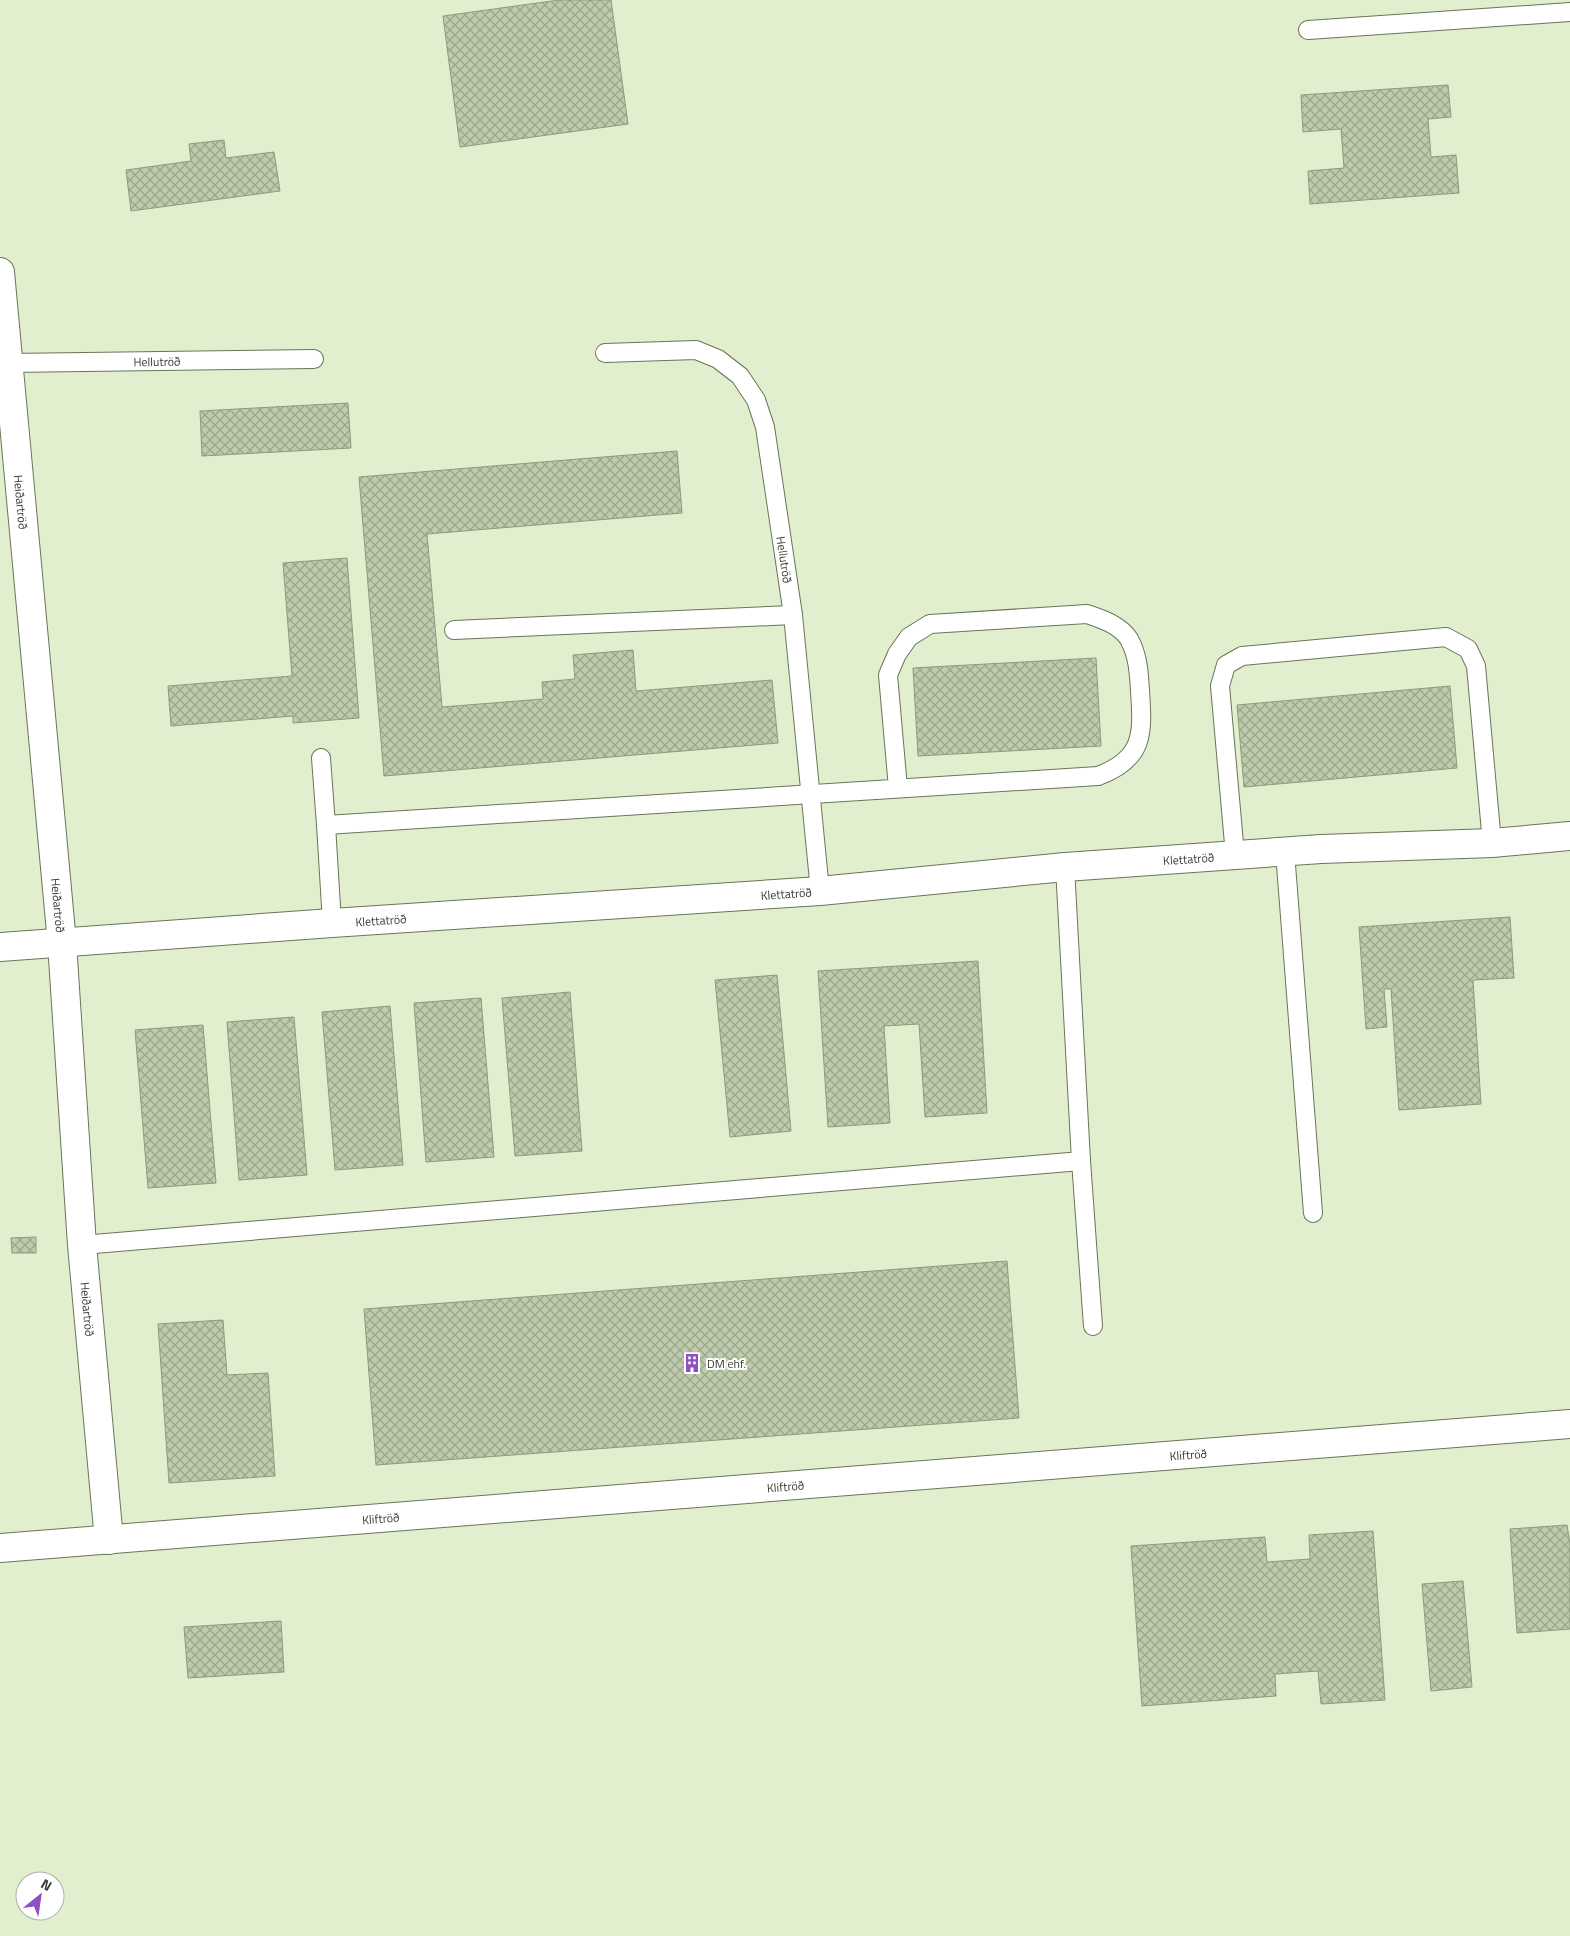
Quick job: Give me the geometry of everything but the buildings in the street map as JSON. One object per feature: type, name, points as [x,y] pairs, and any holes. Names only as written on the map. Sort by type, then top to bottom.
[{"type":"street","name":"Heiðartröð","points":[[0,272],[4,363],[62,943],[82,1245],[109,1540]]},
{"type":"street","name":"Klettatröð","points":[[0,947],[820,891],[1065,867],[1285,852],[1492,843],[1570,836]]},
{"type":"street","name":"Kliftröð","points":[[0,1548],[1570,1424]]},
{"type":"lane","points":[[1308,30],[1570,12]]},
{"type":"lane","name":"Hellutröð","points":[[606,353],[696,350],[718,359],[740,376],[756,400],[765,427],[793,615],[820,891]]},
{"type":"lane","name":"Hellutröð","points":[[4,363],[314,359]]},
{"type":"lane","points":[[326,826],[1098,776],[1118,768],[1135,750],[1143,728],[1138,664],[1128,638],[1108,620],[1087,614],[930,624],[909,637],[896,654],[888,675],[898,788]]},
{"type":"lane","points":[[454,630],[793,615]]},
{"type":"lane","points":[[1235,855],[1220,686],[1226,665],[1242,656],[1446,637],[1468,649],[1476,666],[1492,843]]},
{"type":"lane","points":[[321,758],[332,923]]},
{"type":"lane","points":[[1285,852],[1313,1213]]},
{"type":"lane","points":[[1065,867],[1081,1161],[1093,1326]]},
{"type":"lane","points":[[82,1245],[1081,1161]]},
{"type":"place","name":"DM ehf.","points":[[692,1363]]}]
